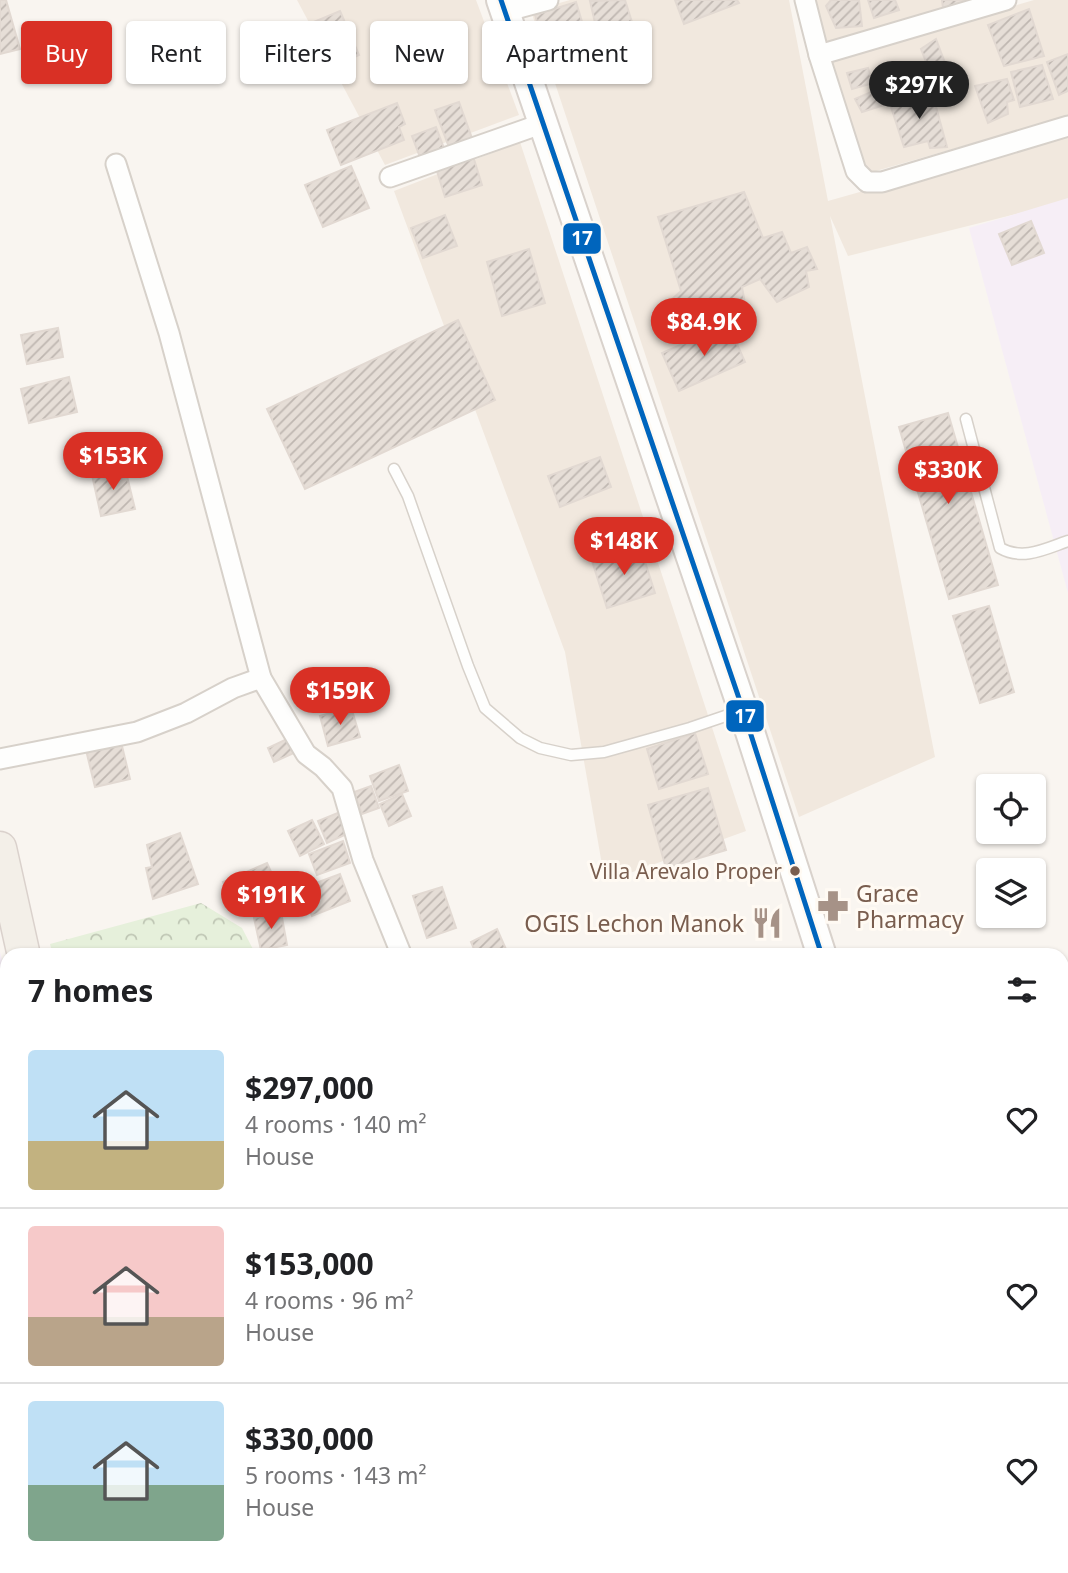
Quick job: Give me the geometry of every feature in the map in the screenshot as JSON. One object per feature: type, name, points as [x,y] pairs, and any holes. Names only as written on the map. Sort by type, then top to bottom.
[{"type":"main road","points":[[503,6],[541,124],[743,710],[819,948]]},
{"type":"main road","points":[[0,848],[22,948]]},
{"type":"street","points":[[503,6],[548,0]]},
{"type":"street","points":[[805,0],[819,55],[856,171],[867,182],[882,182],[1068,126]]},
{"type":"street","points":[[819,55],[1006,0]]},
{"type":"street","points":[[390,177],[541,124]]},
{"type":"street","points":[[116,164],[169,333],[261,678],[306,754],[323,767],[342,788],[363,860],[399,948]]},
{"type":"street","points":[[0,759],[137,732],[186,713],[252,679],[261,678]]},
{"type":"lane","points":[[966,419],[1000,548],[1011,554],[1030,554],[1068,541]]},
{"type":"lane","points":[[394,469],[408,496],[485,708],[520,738],[540,748],[571,755],[604,751],[691,728],[743,710]]},
{"type":"shaded area","points":[[297,0],[476,0],[484,21],[482,84],[507,84],[519,115],[385,165],[342,84],[356,84],[356,21],[308,21]]},
{"type":"shaded area","points":[[570,0],[789,0],[828,201],[1068,133],[1068,201],[848,256],[830,216],[935,757],[799,817],[555,84],[652,84],[652,21],[534,21],[531,11]]},
{"type":"shaded area","points":[[809,0],[980,0],[826,46]]},
{"type":"shaded area","points":[[1034,0],[1068,0],[1068,116],[869,173],[828,61]]},
{"type":"shaded area","points":[[520,142],[746,831],[605,882],[565,652],[394,191]]},
{"type":"shaded area","points":[[1068,198],[1068,593],[969,228]]},
{"type":"green space","points":[[201,903],[242,928],[252,948],[51,948],[50,944]]},
{"type":"building","points":[[0,0],[6,0],[20,49],[0,54]]},
{"type":"building","points":[[625,0],[632,21],[595,21],[590,1]]},
{"type":"building","points":[[675,0],[737,0],[739,3],[684,24]]},
{"type":"building","points":[[831,0],[859,0],[862,26],[836,28],[826,6]]},
{"type":"building","points":[[868,0],[895,0],[899,10],[874,18]]},
{"type":"building","points":[[942,0],[974,0],[943,8]]},
{"type":"building","points":[[576,2],[582,21],[537,21],[535,15]]},
{"type":"building","points":[[1029,9],[1044,56],[1004,66],[988,25]]},
{"type":"building","points":[[340,11],[344,21],[316,21]]},
{"type":"building","points":[[936,39],[953,84],[936,88],[921,49]]},
{"type":"building","points":[[1068,54],[1068,91],[1059,95],[1047,62]]},
{"type":"building","points":[[1042,65],[1053,99],[1020,107],[1011,72]]},
{"type":"building","points":[[868,68],[873,83],[852,89],[847,73]]},
{"type":"building","points":[[1007,79],[1014,100],[1007,102],[1008,114],[988,123],[975,86]]},
{"type":"building","points":[[878,89],[884,105],[862,112],[855,99]]},
{"type":"building","points":[[932,92],[947,147],[930,148],[928,141],[904,147],[890,104]]},
{"type":"building","points":[[459,102],[473,141],[450,150],[435,110]]},
{"type":"building","points":[[397,103],[405,124],[399,127],[404,140],[341,165],[327,130]]},
{"type":"building","points":[[436,127],[445,151],[421,160],[412,136]]},
{"type":"building","points":[[473,156],[482,185],[445,197],[436,168]]},
{"type":"building","points":[[351,166],[369,208],[323,227],[305,185]]},
{"type":"building","points":[[744,192],[763,238],[782,232],[791,253],[807,247],[817,269],[806,271],[809,287],[777,302],[760,279],[742,287],[746,309],[671,337],[661,309],[681,291],[658,217]]},
{"type":"building","points":[[445,215],[457,246],[423,258],[411,228]]},
{"type":"building","points":[[1031,221],[1044,253],[1012,265],[999,234]]},
{"type":"building","points":[[529,249],[545,303],[502,316],[487,262]]},
{"type":"building","points":[[458,320],[495,400],[305,489],[267,409]]},
{"type":"building","points":[[728,324],[745,362],[679,391],[662,353]]},
{"type":"building","points":[[58,328],[63,357],[27,364],[21,335]]},
{"type":"building","points":[[69,377],[77,412],[29,423],[21,389]]},
{"type":"building","points":[[948,413],[998,585],[949,599],[899,427]]},
{"type":"building","points":[[600,457],[611,487],[560,507],[548,476]]},
{"type":"building","points":[[125,468],[135,509],[101,516],[92,475]]},
{"type":"building","points":[[640,546],[655,593],[607,608],[592,561]]},
{"type":"building","points":[[989,606],[1014,692],[980,703],[953,616]]},
{"type":"building","points":[[351,707],[360,737],[328,746],[320,716]]},
{"type":"building","points":[[695,733],[708,774],[659,789],[647,749]]},
{"type":"building","points":[[289,738],[296,752],[274,762],[268,748]]},
{"type":"building","points":[[121,742],[130,779],[95,787],[86,750]]},
{"type":"building","points":[[399,765],[408,791],[379,801],[370,776]]},
{"type":"building","points":[[371,786],[379,808],[362,814],[354,792]]},
{"type":"building","points":[[708,788],[726,850],[666,868],[648,805]]},
{"type":"building","points":[[402,794],[411,816],[389,826],[380,804]]},
{"type":"building","points":[[340,812],[349,833],[327,843],[318,821]]},
{"type":"building","points":[[312,820],[324,844],[300,856],[288,831]]},
{"type":"building","points":[[180,833],[198,884],[153,899],[146,868],[152,867],[147,845]]},
{"type":"building","points":[[343,841],[350,863],[317,875],[309,854]]},
{"type":"building","points":[[267,863],[281,894],[237,913],[223,882]]},
{"type":"building","points":[[340,874],[350,901],[312,916],[302,888]]},
{"type":"building","points":[[442,887],[456,928],[427,938],[413,896]]},
{"type":"building","points":[[281,912],[287,945],[261,948],[254,918]]},
{"type":"building","points":[[497,929],[505,948],[474,948],[471,942]]},
{"type":"transit line","name":"17","points":[[501,0],[743,710],[819,948]]},
{"type":"place","name":"Villa Arevalo Proper","points":[[795,871]]},
{"type":"place","name":"Grace Pharmacy","points":[[833,906]]},
{"type":"place","name":"OGIS Lechon Manok","points":[[767,923]]}]
